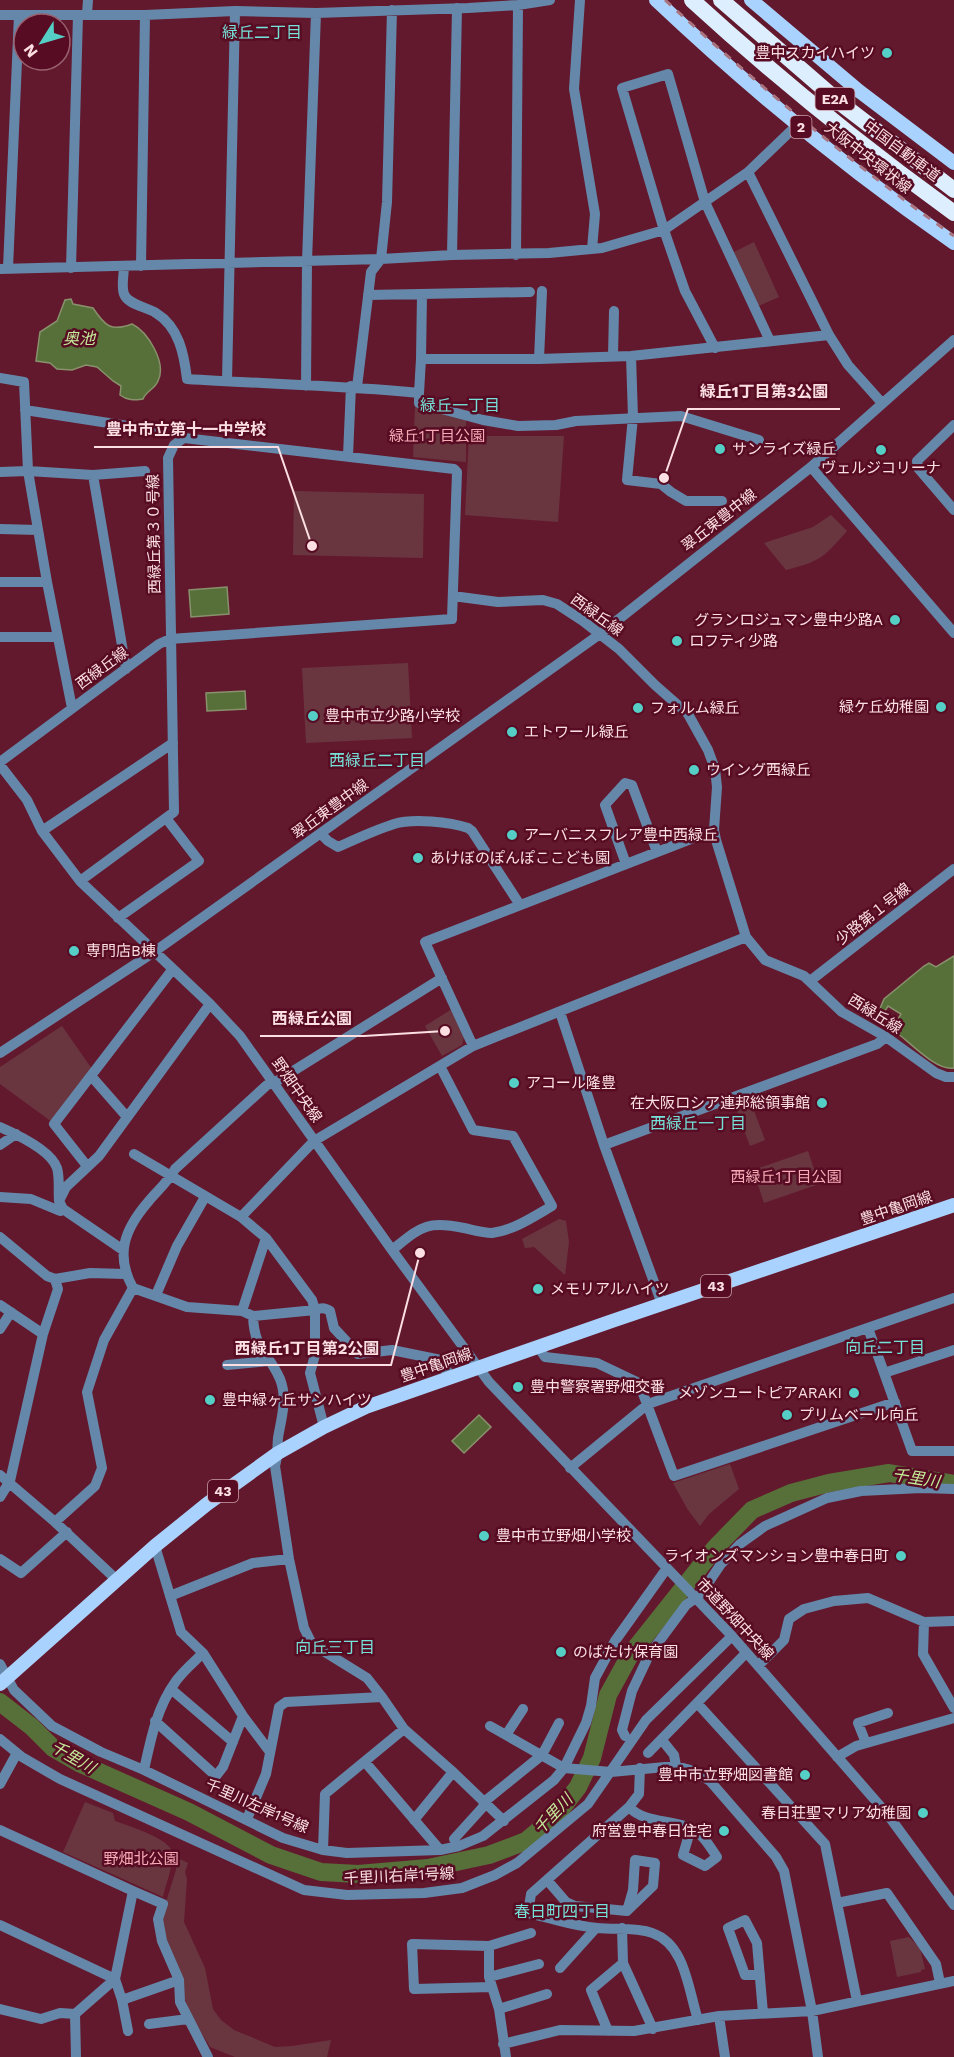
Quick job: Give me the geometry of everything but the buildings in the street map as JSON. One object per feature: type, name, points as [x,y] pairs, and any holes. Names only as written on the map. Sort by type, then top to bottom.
[{"type":"highway","name":"中国自動車道","points":[[692,0],[807,100],[870,151],[954,213]]},
{"type":"highway","name":"中国自動車道","points":[[721,0],[839,102],[954,190]]},
{"type":"main road","name":"大阪中央環状線","points":[[656,0],[798,124],[871,182],[954,243]]},
{"type":"main road","points":[[751,0],[859,91],[954,163]]},
{"type":"main road","name":"豊中亀岡線","points":[[3,1682],[155,1546],[233,1484],[278,1453],[324,1427],[366,1407],[954,1205]]},
{"type":"street","points":[[70,268],[83,14],[88,0]]},
{"type":"street","points":[[348,456],[354,386],[371,272],[381,259],[387,202],[392,10],[401,0]]},
{"type":"street","points":[[72,14],[145,15],[235,11],[316,13],[392,10],[435,4],[457,8],[518,5],[550,0]]},
{"type":"street","points":[[580,0],[574,89],[595,214],[592,249]]},
{"type":"street","points":[[516,255],[518,5]]},
{"type":"street","points":[[452,255],[457,8]]},
{"type":"street","points":[[227,381],[235,11]]},
{"type":"street","points":[[306,386],[307,261],[316,13]]},
{"type":"street","points":[[141,266],[145,15]]},
{"type":"street","points":[[15,72],[4,268],[516,255],[602,248],[663,230],[748,172],[798,124]]},
{"type":"street","points":[[715,348],[685,291],[663,230],[622,88],[668,74],[705,202],[770,340]]},
{"type":"street","points":[[748,172],[829,335],[848,365],[882,404]]},
{"type":"street","points":[[124,266],[124,294],[129,301],[156,313],[172,328],[183,353],[187,379],[306,386],[354,386],[419,393]]},
{"type":"street","points":[[539,359],[542,291]]},
{"type":"street","points":[[368,295],[530,292]]},
{"type":"street","points":[[422,294],[419,403],[483,420],[518,426],[556,426],[576,421],[681,416],[759,440]]},
{"type":"street","points":[[613,356],[614,311]]},
{"type":"street","points":[[421,359],[631,356],[829,335]]},
{"type":"street","name":"翠丘東豊中線","points":[[0,1053],[154,952],[600,634],[810,467],[954,340]]},
{"type":"street","points":[[631,356],[633,417],[627,480],[661,484],[686,501],[722,501]]},
{"type":"street","points":[[0,378],[24,382],[28,471],[46,582],[72,708]]},
{"type":"street","points":[[25,410],[160,431]]},
{"type":"street","points":[[954,425],[917,461],[918,468],[954,510]]},
{"type":"street","name":"西緑丘第３０号線","points":[[166,818],[174,812],[168,458],[174,445],[184,438],[454,469],[457,472],[453,596]]},
{"type":"street","points":[[810,467],[954,631]]},
{"type":"street","points":[[0,472],[28,471],[93,475],[145,471]]},
{"type":"street","points":[[93,475],[126,669]]},
{"type":"street","points":[[0,529],[38,530]]},
{"type":"street","points":[[0,582],[46,582]]},
{"type":"street","name":"西緑丘線","points":[[0,764],[159,644],[170,639],[452,618],[453,596],[498,602],[543,600],[563,608],[619,649],[682,707],[696,726],[713,760],[717,779],[714,830],[718,848],[746,937],[765,960],[797,972],[810,981],[842,1012],[886,1037],[936,1073],[954,1077]]},
{"type":"street","points":[[0,637],[58,637]]},
{"type":"street","points":[[42,831],[173,743]]},
{"type":"street","name":"野畑中央線","points":[[0,764],[27,800],[42,831],[80,881],[210,1004],[240,1036],[478,1368]]},
{"type":"street","points":[[626,864],[605,805],[625,783],[632,785],[657,852]]},
{"type":"street","points":[[80,881],[166,818],[199,861],[118,918]]},
{"type":"street","points":[[321,834],[338,847],[374,831],[404,822],[432,822],[468,828],[520,905]]},
{"type":"street","points":[[473,1046],[425,942],[714,830]]},
{"type":"street","name":"少路第１号線","points":[[810,981],[954,870]]},
{"type":"street","points":[[241,1217],[314,1141],[473,1046],[746,937]]},
{"type":"street","points":[[87,1166],[54,1124],[172,970]]},
{"type":"street","points":[[442,978],[274,1083],[267,1085],[175,1169],[146,1203],[123,1240],[123,1250],[125,1274],[133,1288],[187,1307],[242,1311],[253,1316],[321,1308],[330,1311],[334,1328],[358,1354],[392,1350],[441,1360],[444,1368],[453,1377]]},
{"type":"street","points":[[0,1197],[31,1199],[60,1211],[66,1187],[99,1155],[210,1004]]},
{"type":"street","points":[[560,1012],[604,1145],[662,1304]]},
{"type":"street","points":[[604,1145],[877,1044],[886,1037]]},
{"type":"street","points":[[392,1250],[418,1230],[434,1224],[442,1223],[490,1233],[512,1228],[552,1206],[513,1136],[473,1130],[440,1066]]},
{"type":"street","points":[[92,1077],[127,1117]]},
{"type":"street","points":[[0,1127],[16,1134],[49,1156],[56,1165],[61,1205],[123,1250]]},
{"type":"street","points":[[0,1145],[16,1134]]},
{"type":"street","points":[[134,1154],[241,1217],[266,1238],[312,1300],[315,1310],[315,1355],[310,1373],[324,1427]]},
{"type":"street","points":[[156,1295],[177,1246],[206,1197]]},
{"type":"street","points":[[0,1237],[47,1276],[55,1279],[90,1273],[125,1274]]},
{"type":"street","points":[[242,1311],[266,1238]]},
{"type":"street","points":[[0,1497],[10,1481],[42,1334],[58,1290],[55,1279]]},
{"type":"street","points":[[55,1522],[95,1486],[102,1468],[87,1392],[104,1340],[133,1288]]},
{"type":"street","points":[[570,1468],[648,1404],[954,1298]]},
{"type":"street","points":[[0,1305],[42,1334]]},
{"type":"street","points":[[0,1329],[11,1312]]},
{"type":"street","points":[[253,1316],[254,1330],[260,1348],[280,1380],[285,1409],[275,1466],[289,1559],[304,1628],[312,1644],[367,1678],[404,1729],[504,1821]]},
{"type":"street","points":[[868,1328],[912,1450],[954,1451]]},
{"type":"street","points":[[538,1347],[545,1357],[597,1364],[639,1383],[674,1476],[894,1402]]},
{"type":"street","points":[[884,1373],[953,1352]]},
{"type":"street","points":[[227,1365],[268,1361]]},
{"type":"street","name":"市道野畑中央線","points":[[478,1368],[570,1468],[732,1636],[888,1815],[954,1905]]},
{"type":"street","points":[[0,1474],[67,1532],[118,1581]]},
{"type":"street","points":[[625,1736],[622,1730],[630,1697],[645,1661],[667,1628],[694,1596],[707,1586],[721,1564],[740,1544],[765,1526],[827,1498],[861,1491],[954,1489]]},
{"type":"street","points":[[0,1559],[21,1573],[67,1532]]},
{"type":"street","points":[[155,1546],[181,1632],[203,1653],[243,1716],[270,1752]]},
{"type":"street","points":[[170,1596],[253,1563],[289,1559]]},
{"type":"street","name":"千里川左岸1号線","points":[[0,1664],[3,1682],[52,1726],[101,1752],[144,1770],[283,1838],[323,1850],[358,1853],[440,1850],[459,1846],[483,1836],[567,1768],[586,1723],[595,1678],[615,1641],[668,1570]]},
{"type":"street","points":[[758,1666],[784,1640],[789,1619],[804,1610],[834,1601],[868,1598],[924,1622],[954,1621]]},
{"type":"street","points":[[924,1622],[923,1654],[954,1708]]},
{"type":"street","name":"千里川右岸1号線","points":[[0,1738],[17,1753],[72,1784],[304,1890],[347,1894],[424,1893],[462,1888],[495,1875],[516,1863],[588,1804],[646,1719],[732,1636]]},
{"type":"street","points":[[144,1770],[155,1721],[171,1689],[203,1653]]},
{"type":"street","points":[[648,1754],[746,1653]]},
{"type":"street","points":[[171,1689],[233,1742]]},
{"type":"street","points":[[247,1820],[266,1774],[279,1707],[286,1702],[382,1697]]},
{"type":"street","points":[[698,1703],[825,1845],[857,2001]]},
{"type":"street","points":[[506,1735],[522,1709]]},
{"type":"street","points":[[866,1743],[858,1723],[888,1713]]},
{"type":"street","points":[[155,1721],[216,1776],[223,1767],[243,1716]]},
{"type":"street","points":[[837,1756],[855,1746],[954,1718]]},
{"type":"street","points":[[454,1839],[483,1808],[484,1802],[542,1755],[559,1723]]},
{"type":"street","points":[[490,1726],[567,1768],[608,1772],[676,1766],[694,1771],[710,1781],[776,1857],[784,1871],[812,2011],[818,2057]]},
{"type":"street","points":[[323,1850],[325,1794],[404,1729]]},
{"type":"street","points":[[662,1740],[674,1755],[676,1766]]},
{"type":"street","points":[[0,1784],[17,1753]]},
{"type":"street","points":[[365,1761],[440,1850]]},
{"type":"street","points":[[640,1768],[639,1794],[629,1807],[531,1894],[528,1913],[596,1928],[647,1930],[659,1936],[672,1947],[680,1959],[698,2020]]},
{"type":"street","points":[[414,1820],[453,1772]]},
{"type":"street","points":[[629,1807],[637,1815],[691,1828]]},
{"type":"street","points":[[0,1830],[163,1904],[158,1919],[162,1941],[179,1980],[180,2002],[208,2057]]},
{"type":"street","points":[[547,1880],[566,1902],[575,1906],[627,1911]]},
{"type":"street","points":[[128,2031],[115,1979],[134,1891]]},
{"type":"street","points":[[837,1903],[887,1893],[936,1964],[940,1983]]},
{"type":"street","points":[[760,1975],[745,1976],[728,1928],[745,1920],[757,1943],[760,1975],[763,2013]]},
{"type":"street","points":[[0,1925],[115,1979]]},
{"type":"street","points":[[560,1968],[596,1928]]},
{"type":"street","points":[[622,1928],[623,1963],[653,2029]]},
{"type":"street","points":[[531,1933],[489,1946],[412,1944],[414,1989],[491,1982],[539,1964]]},
{"type":"street","points":[[489,1946],[491,1982],[499,2009],[506,2057]]},
{"type":"street","points":[[608,2031],[591,1990],[623,1963]]},
{"type":"street","points":[[0,2009],[41,2019],[60,2013],[75,2014],[115,1979]]},
{"type":"street","points":[[122,2000],[179,1980]]},
{"type":"street","points":[[503,2044],[560,2030],[634,2031],[719,2016],[812,2011],[954,1981]]},
{"type":"street","points":[[499,2009],[547,1994]]},
{"type":"street","points":[[75,2014],[75,2057]]},
{"type":"street","points":[[719,2016],[725,2057]]},
{"type":"street","points":[[149,2024],[188,2019]]},
{"type":"green space","points":[[754,242],[779,297],[756,307],[732,253]]},
{"type":"green space","name":"緑丘1丁目公園","points":[[415,407],[466,418],[466,462],[413,457]]},
{"type":"green space","points":[[469,436],[564,436],[558,522],[465,515]]},
{"type":"green space","points":[[294,491],[424,494],[423,558],[293,555]]},
{"type":"green space","points":[[831,515],[847,531],[826,553],[807,564],[786,570],[764,543],[813,527]]},
{"type":"green space","points":[[408,663],[412,738],[306,743],[302,668]]},
{"type":"green space","points":[[452,1009],[464,1037],[462,1045],[442,1056],[425,1026]]},
{"type":"green space","points":[[62,1026],[92,1069],[52,1122],[0,1084],[0,1067]]},
{"type":"green space","points":[[751,1103],[765,1140],[750,1146],[736,1109]]},
{"type":"green space","name":"西緑丘1丁目公園","points":[[808,1151],[819,1184],[764,1203],[753,1170]]},
{"type":"green space","points":[[559,1219],[566,1221],[569,1242],[565,1275],[534,1247],[525,1248],[522,1239]]},
{"type":"green space","points":[[730,1464],[739,1489],[709,1514],[700,1526],[673,1483]]},
{"type":"green space","name":"野畑北公園","points":[[85,1802],[113,1813],[115,1821],[147,1833],[169,1846],[173,1855],[163,1897],[63,1852]]},
{"type":"green space","points":[[176,1857],[188,1863],[185,1872],[187,1879],[184,1922],[205,1968],[213,2009],[221,2020],[234,2030],[275,2047],[331,2040],[327,2057],[235,2057],[210,2047],[190,2013],[164,1935],[162,1915],[176,1870]]},
{"type":"green space","points":[[909,1937],[920,1948],[925,1969],[897,1977],[890,1941]]},
{"type":"water","name":"奥池","points":[[71,299],[73,304],[93,308],[109,326],[119,327],[132,324],[150,341],[158,357],[160,374],[157,384],[143,399],[128,399],[120,395],[121,386],[97,367],[86,365],[72,370],[57,369],[50,363],[36,361],[40,332],[57,321],[65,300]]},
{"type":"water","points":[[227,587],[229,614],[191,617],[189,590]]},
{"type":"water","points":[[245,691],[246,709],[207,711],[206,693]]},
{"type":"water","points":[[954,956],[954,1068],[947,1068],[930,1060],[892,1029],[901,1014],[888,1006],[879,1021],[876,1018],[884,999],[924,966],[929,963],[936,967]]},
{"type":"water","points":[[479,1415],[491,1427],[464,1453],[452,1441]]},
{"type":"waterway","name":"千里川","points":[[0,1702],[32,1727],[53,1748],[79,1763],[189,1812],[271,1855],[321,1872],[358,1874],[428,1868],[489,1855],[526,1841],[555,1817],[578,1787],[592,1758],[608,1695],[630,1655],[715,1548],[752,1510],[791,1493],[829,1483],[889,1473],[954,1484]]},
{"type":"railway","points":[[665,0],[806,122],[879,181],[954,236]]},
{"type":"place","name":"豊中スカイハイツ","points":[[887,53]]},
{"type":"place","name":"サンライズ緑丘","points":[[720,449]]},
{"type":"place","name":"ヴェルジコリーナ","points":[[881,450]]},
{"type":"place","name":"緑丘1丁目第3公園","points":[[664,478]]},
{"type":"place","name":"豊中市立第十一中学校","points":[[312,546]]},
{"type":"place","name":"グランロジュマン豊中少路A","points":[[895,620]]},
{"type":"place","name":"ロフティ少路","points":[[677,641]]},
{"type":"place","name":"緑ケ丘幼稚園","points":[[941,707]]},
{"type":"place","name":"フォルム緑丘","points":[[638,708]]},
{"type":"place","name":"豊中市立少路小学校","points":[[313,716]]},
{"type":"place","name":"エトワール緑丘","points":[[512,732]]},
{"type":"place","name":"ウイング西緑丘","points":[[694,770]]},
{"type":"place","name":"アーバニスフレア豊中西緑丘","points":[[512,835]]},
{"type":"place","name":"あけぼのぽんぽここども園","points":[[418,858]]},
{"type":"place","name":"専門店B棟","points":[[74,951]]},
{"type":"place","name":"西緑丘公園","points":[[445,1031]]},
{"type":"place","name":"アコール隆豊","points":[[514,1083]]},
{"type":"place","name":"在大阪ロシア連邦総領事館","points":[[822,1103]]},
{"type":"place","name":"西緑丘1丁目第2公園","points":[[420,1253]]},
{"type":"place","name":"メモリアルハイツ","points":[[538,1289]]},
{"type":"place","name":"豊中警察署野畑交番","points":[[518,1387]]},
{"type":"place","name":"メゾンユートピアARAKI","points":[[854,1393]]},
{"type":"place","name":"豊中緑ヶ丘サンハイツ","points":[[210,1400]]},
{"type":"place","name":"プリムベール向丘","points":[[787,1415]]},
{"type":"place","name":"豊中市立野畑小学校","points":[[484,1536]]},
{"type":"place","name":"ライオンズマンション豊中春日町","points":[[901,1556]]},
{"type":"place","name":"のばたけ保育園","points":[[561,1652]]},
{"type":"place","name":"豊中市立野畑図書館","points":[[805,1775]]},
{"type":"place","name":"春日荘聖マリア幼稚園","points":[[923,1813]]},
{"type":"place","name":"府営豊中春日住宅","points":[[724,1831]]},
{"type":"district","name":"緑丘二丁目","points":[[262,32]]},
{"type":"district","name":"緑丘一丁目","points":[[460,405]]},
{"type":"district","name":"西緑丘二丁目","points":[[377,760]]},
{"type":"district","name":"西緑丘一丁目","points":[[698,1123]]},
{"type":"district","name":"向丘二丁目","points":[[885,1347]]},
{"type":"district","name":"向丘三丁目","points":[[335,1647]]},
{"type":"district","name":"春日町四丁目","points":[[562,1911]]}]
